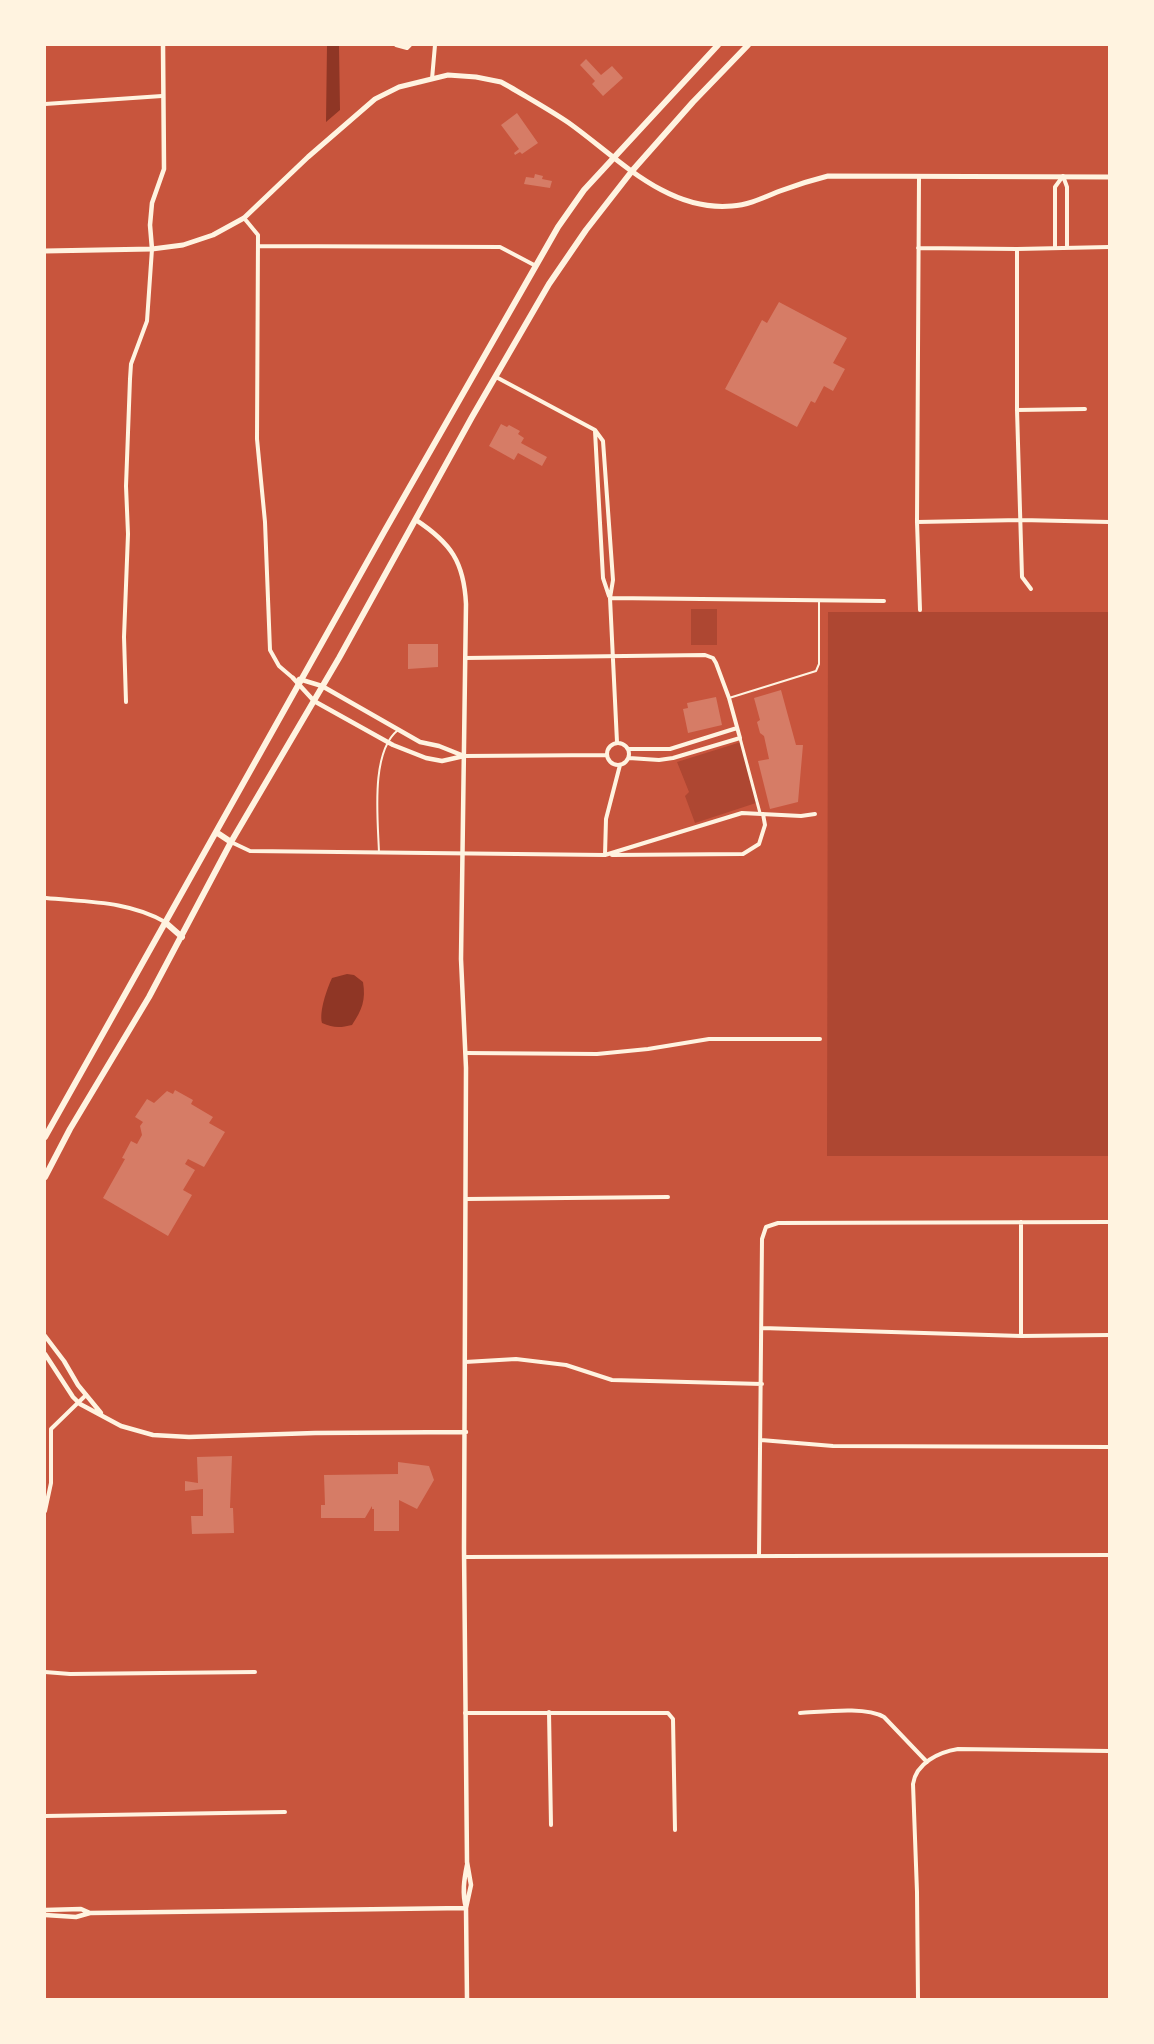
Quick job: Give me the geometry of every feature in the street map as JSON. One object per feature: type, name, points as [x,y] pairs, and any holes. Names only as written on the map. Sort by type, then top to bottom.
[{"type":"main road","points":[[45,1137],[558,227],[584,190],[718,45]]},
{"type":"main road","points":[[45,1177],[70,1130],[149,997],[231,842],[322,686],[549,284],[586,230],[632,171],[693,102],[748,45]]},
{"type":"main road","points":[[45,251],[152,249],[183,245],[213,235],[244,218],[308,157],[375,99],[399,87],[448,75],[501,82],[557,115],[632,171],[685,201],[710,207],[743,205],[801,183],[828,176],[1109,177]]},
{"type":"main road","points":[[216,832],[231,842]]},
{"type":"main road","points":[[166,923],[182,937]]},
{"type":"street","points":[[126,702],[124,637],[130,379],[131,363],[147,321],[152,249],[150,225],[152,203],[164,169],[162,96],[164,45]]},
{"type":"street","points":[[396,45],[407,48],[410,45]]},
{"type":"street","points":[[432,79],[435,45]]},
{"type":"street","points":[[45,104],[162,96]]},
{"type":"street","points":[[1063,176],[1067,187],[1067,248]]},
{"type":"street","points":[[1055,248],[1055,188],[1063,176]]},
{"type":"street","points":[[919,177],[917,522],[920,610]]},
{"type":"street","points":[[244,218],[258,235],[256,439],[265,522],[270,650],[281,668],[301,683],[314,700],[387,742],[426,758],[442,761],[464,756],[607,754]]},
{"type":"street","points":[[258,246],[500,247],[536,266]]},
{"type":"street","points":[[918,248],[1109,247]]},
{"type":"street","points":[[1017,249],[1017,410],[1022,577],[1031,589]]},
{"type":"street","points":[[495,376],[595,430],[603,441],[613,580],[610,598],[611,657],[617,742]]},
{"type":"street","points":[[1017,410],[1085,409]]},
{"type":"street","points":[[595,430],[603,578],[610,598]]},
{"type":"street","points":[[416,520],[436,533],[446,544],[460,568],[465,584],[466,601],[461,959],[466,1053],[464,1557],[467,1862],[463,1899],[466,1908],[467,1999]]},
{"type":"street","points":[[917,522],[1021,520],[1109,522]]},
{"type":"street","points":[[610,598],[884,601]]},
{"type":"street","points":[[231,842],[250,851],[605,855],[742,854],[759,844],[765,825],[729,698],[713,658],[705,656],[465,658]]},
{"type":"street","points":[[301,683],[322,686],[420,742],[439,746],[464,756]]},
{"type":"street","points":[[629,749],[670,749],[737,728]]},
{"type":"street","points":[[629,758],[659,760],[673,758],[740,738]]},
{"type":"street","points":[[617,742],[626,745],[629,749],[629,758],[624,764],[612,764],[607,754],[609,746],[617,742]]},
{"type":"street","points":[[605,855],[606,819],[620,765]]},
{"type":"street","points":[[605,855],[742,813],[801,816],[815,814]]},
{"type":"street","points":[[46,898],[124,906],[143,911],[166,923]]},
{"type":"street","points":[[466,1053],[597,1054],[709,1040],[820,1039]]},
{"type":"street","points":[[466,1199],[668,1197]]},
{"type":"street","points":[[1021,1222],[1021,1336]]},
{"type":"street","points":[[759,1556],[762,1239],[766,1227],[778,1223],[1109,1222]]},
{"type":"street","points":[[762,1328],[1021,1336],[1109,1335]]},
{"type":"street","points":[[45,1337],[102,1416]]},
{"type":"street","points":[[45,1354],[77,1401],[131,1430],[167,1437],[466,1432]]},
{"type":"street","points":[[465,1362],[516,1359],[566,1365],[612,1380],[762,1384]]},
{"type":"street","points":[[45,1511],[51,1483],[51,1429],[77,1401],[86,1395]]},
{"type":"street","points":[[761,1440],[833,1446],[1109,1447]]},
{"type":"street","points":[[464,1557],[1109,1555]]},
{"type":"street","points":[[45,1672],[70,1674],[255,1672]]},
{"type":"street","points":[[549,1712],[551,1825]]},
{"type":"street","points":[[465,1713],[659,1712],[671,1716],[674,1719],[675,1830]]},
{"type":"street","points":[[800,1713],[877,1713],[884,1717],[927,1762]]},
{"type":"street","points":[[918,1999],[914,1776],[927,1762],[944,1751],[958,1749],[1109,1751]]},
{"type":"street","points":[[45,1816],[285,1812]]},
{"type":"street","points":[[45,1915],[76,1917],[90,1913],[466,1908]]},
{"type":"street","points":[[45,1910],[81,1909],[90,1913]]},
{"type":"lane","points":[[729,698],[816,671],[819,664],[819,600]]},
{"type":"lane","points":[[379,853],[378,805],[381,757],[387,742],[398,730]]},
{"type":"shaded area","points":[[327,45],[339,45],[340,110],[326,122]]},
{"type":"shaded area","points":[[691,609],[717,609],[717,645],[691,645]]},
{"type":"shaded area","points":[[828,612],[1109,612],[1109,1156],[827,1156]]},
{"type":"shaded area","points":[[741,742],[759,802],[695,823],[685,796],[689,792],[677,762]]},
{"type":"shaded area","points":[[347,974],[354,975],[363,982],[363,1000],[358,1014],[352,1025],[344,1027],[322,1023],[323,1006],[332,978]]},
{"type":"building","points":[[586,59],[601,75],[612,66],[623,78],[603,96],[592,84],[595,81],[580,65]]},
{"type":"building","points":[[517,113],[538,143],[522,154],[520,152],[515,155],[514,153],[519,149],[501,125]]},
{"type":"building","points":[[535,174],[543,176],[542,179],[552,181],[550,188],[524,184],[526,177],[534,178]]},
{"type":"building","points":[[779,302],[847,338],[833,363],[845,369],[833,391],[824,386],[815,403],[811,401],[797,427],[725,389],[762,320],[767,323]]},
{"type":"building","points":[[501,424],[507,427],[509,425],[520,431],[518,434],[524,438],[521,443],[547,457],[542,466],[518,453],[514,460],[489,446]]},
{"type":"building","points":[[408,644],[438,644],[438,667],[408,669]]},
{"type":"building","points":[[781,690],[796,745],[803,745],[798,802],[770,809],[758,761],[769,759],[764,736],[760,733],[757,722],[760,720],[754,698]]},
{"type":"building","points":[[716,697],[722,725],[688,733],[683,709],[688,708],[687,703]]},
{"type":"building","points":[[175,1090],[193,1100],[191,1104],[213,1117],[209,1123],[225,1132],[204,1167],[188,1159],[185,1164],[195,1170],[183,1190],[192,1195],[168,1236],[103,1198],[125,1159],[122,1158],[131,1141],[137,1144],[142,1135],[140,1126],[143,1122],[135,1117],[147,1099],[154,1103],[167,1091],[173,1094]]},
{"type":"building","points":[[232,1456],[230,1508],[233,1508],[234,1533],[192,1534],[191,1516],[203,1516],[203,1489],[185,1491],[185,1481],[198,1483],[197,1457]]},
{"type":"building","points":[[398,1462],[429,1466],[434,1480],[417,1509],[399,1500],[399,1531],[374,1531],[372,1506],[365,1518],[321,1518],[321,1505],[325,1505],[324,1475],[398,1474]]}]
